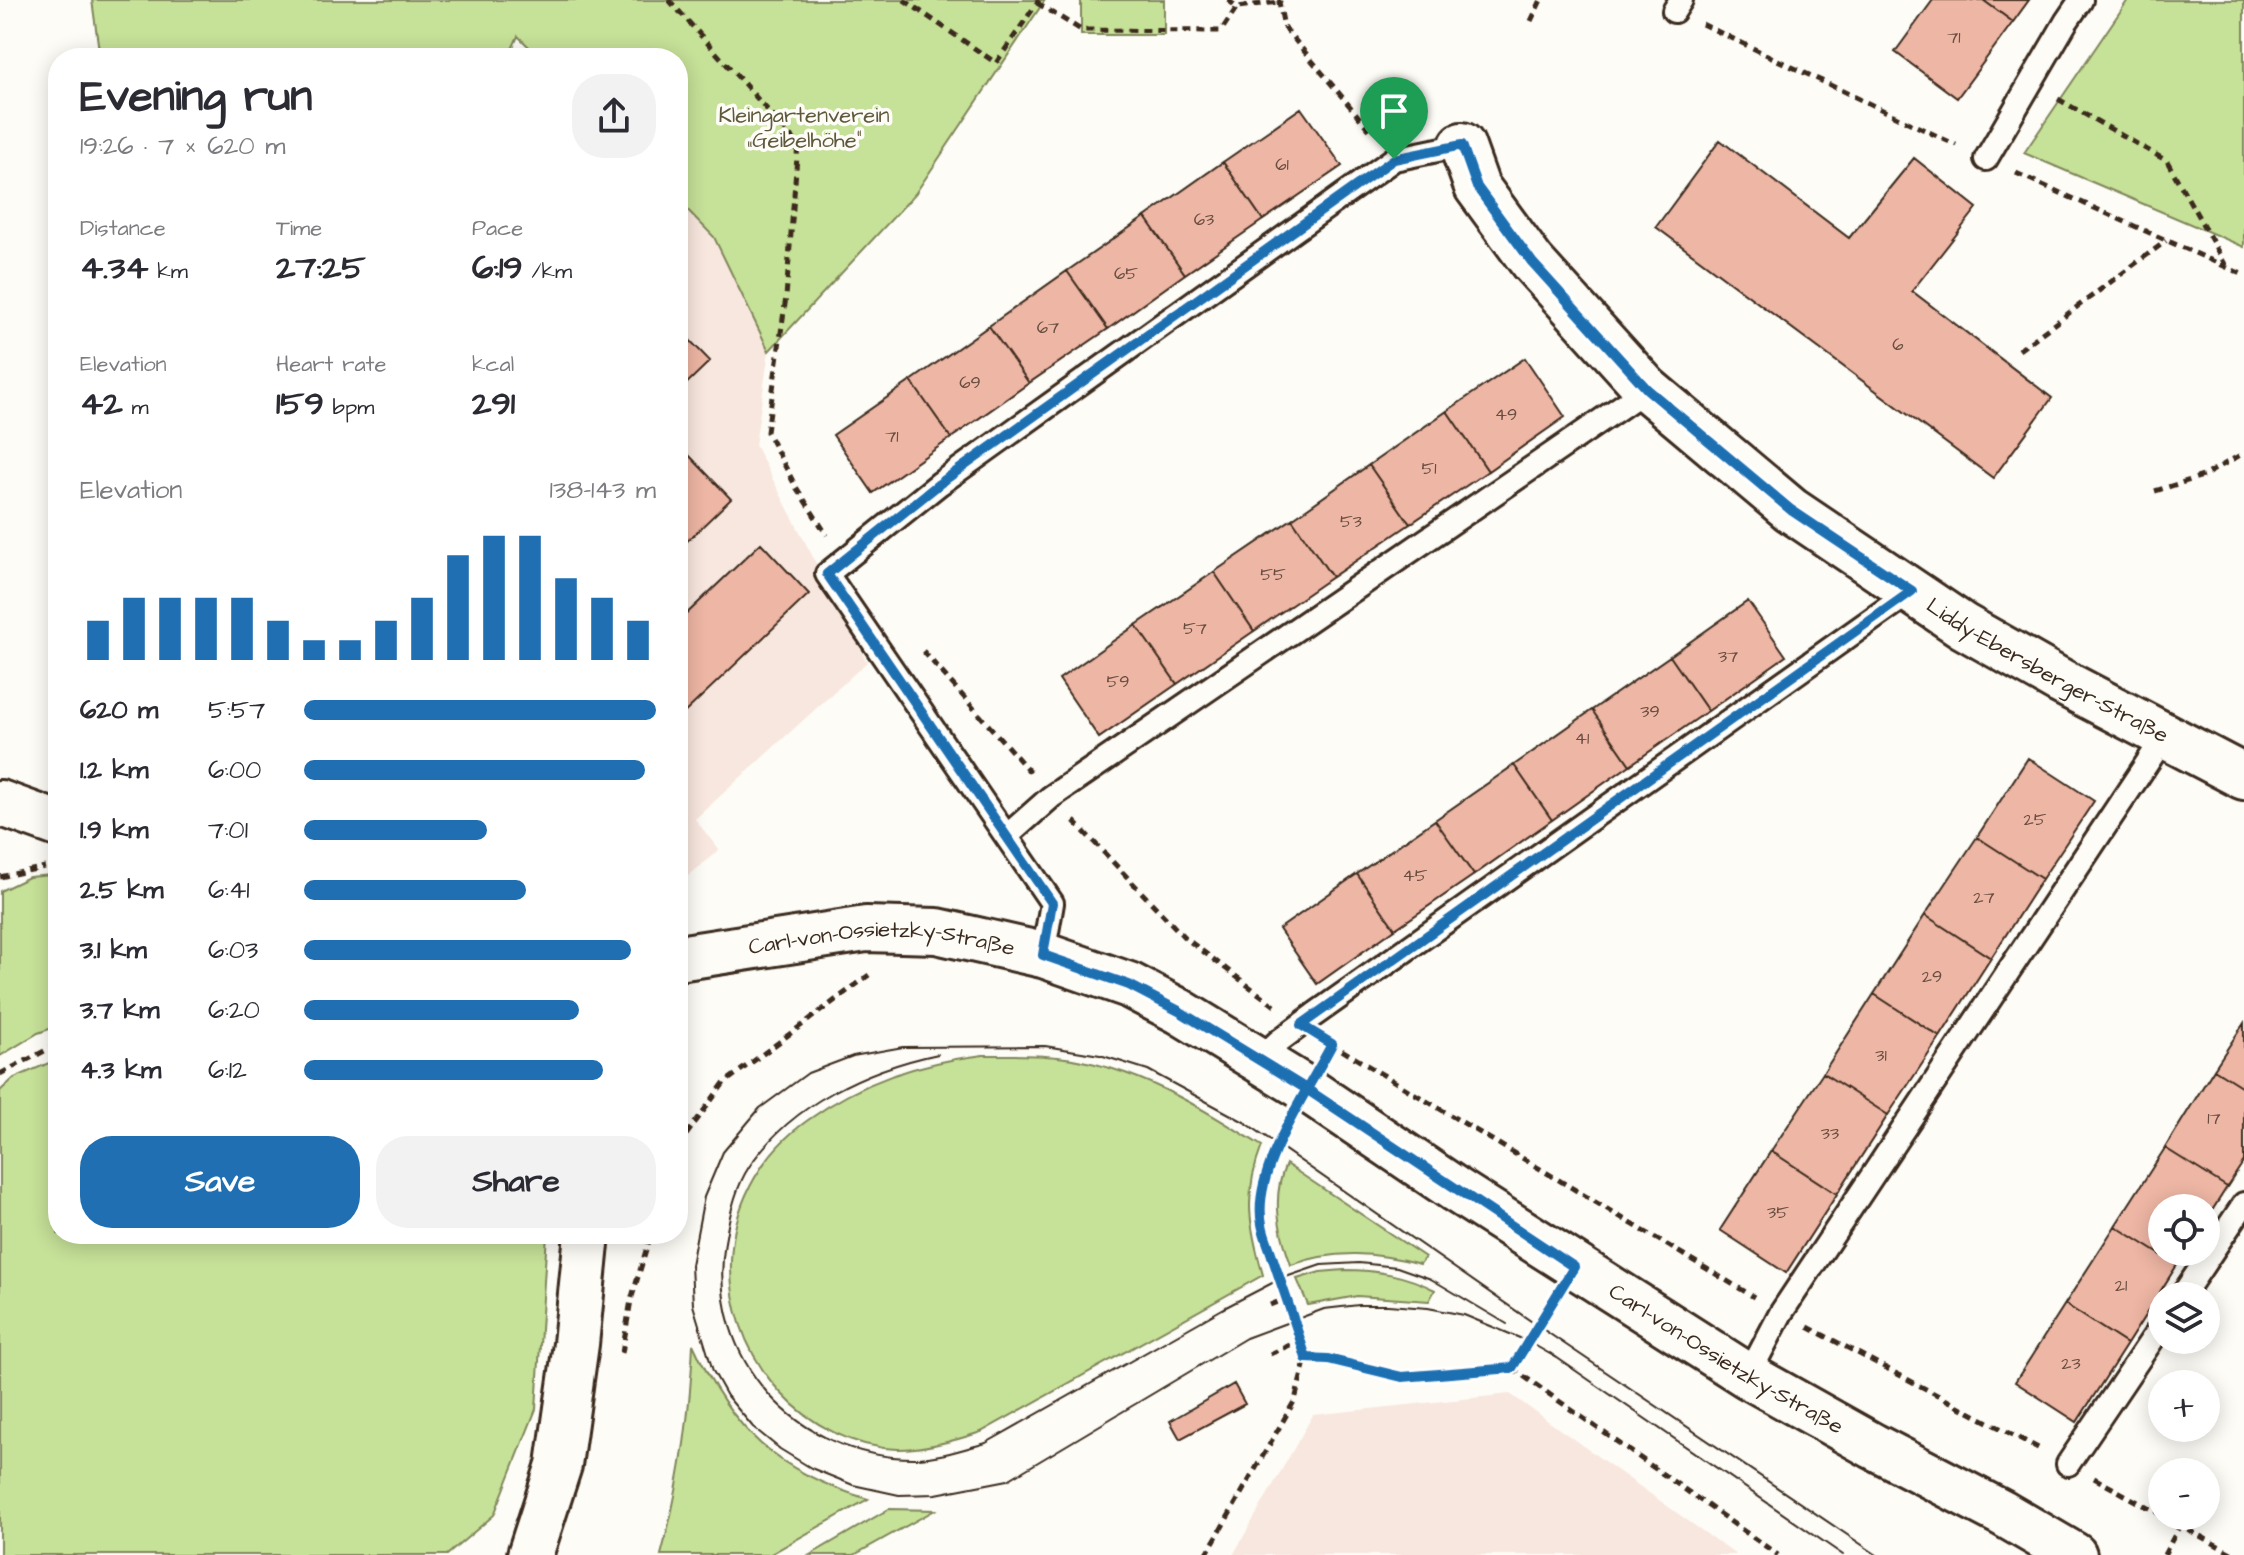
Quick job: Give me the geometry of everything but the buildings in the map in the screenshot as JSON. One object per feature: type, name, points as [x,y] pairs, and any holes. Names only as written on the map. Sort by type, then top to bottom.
[{"type":"street","name":"Liddy-Ebersberger-Straße","points":[[1462,145],[1477,187],[1532,262],[1647,389],[1791,510],[1963,626],[2060,681],[2244,777]]},
{"type":"street","points":[[0,803],[48,820]]},
{"type":"street","name":"Carl-von-Ossietzky-Straße","points":[[688,956],[866,929],[937,931],[1043,955],[1129,985],[1179,1011],[1308,1090],[1574,1267],[1748,1376],[2074,1555]]},
{"type":"street","points":[[530,1555],[559,1465],[586,1244]]},
{"type":"lane","points":[[1986,159],[2081,0]]},
{"type":"lane","points":[[1043,955],[1052,903],[827,574],[939,484],[1394,159],[1462,145]]},
{"type":"lane","points":[[1007,836],[1051,797],[1647,389]]},
{"type":"lane","points":[[1259,1060],[1301,1025],[1912,591]]},
{"type":"lane","points":[[1748,1376],[1781,1313],[2165,736]]},
{"type":"lane","points":[[2191,1282],[2244,1204]]},
{"type":"lane","points":[[2068,1464],[2148,1346]]},
{"type":"path","points":[[669,0],[798,144],[786,297],[767,432],[796,487],[844,561]]},
{"type":"path","points":[[904,0],[996,63],[1038,2],[1081,30],[1221,31],[1237,7]]},
{"type":"path","points":[[1228,0],[1237,7],[1280,1],[1284,27],[1394,159]]},
{"type":"path","points":[[1531,21],[1541,0]]},
{"type":"path","points":[[1678,5],[1986,159],[2244,275]]},
{"type":"path","points":[[2030,83],[2167,161],[2226,267]]},
{"type":"path","points":[[2019,350],[2167,240]]},
{"type":"path","points":[[2155,491],[2203,476],[2244,453]]},
{"type":"path","points":[[917,644],[1051,797],[1184,937],[1301,1025],[1781,1313],[2148,1508]]},
{"type":"path","points":[[0,877],[48,867]]},
{"type":"path","points":[[688,1132],[724,1083],[871,973]]},
{"type":"path","points":[[1206,1555],[1295,1400],[1306,1358],[1261,1223],[1262,1189],[1286,1128],[1332,1044]]},
{"type":"path","points":[[0,1074],[48,1049]]},
{"type":"path","points":[[1512,1368],[1574,1267]]},
{"type":"path","points":[[1270,1305],[1287,1298]]},
{"type":"path","points":[[1270,1354],[1301,1340]]},
{"type":"path","points":[[1306,1358],[1328,1359],[1402,1377],[1512,1368],[1778,1555]]},
{"type":"path","points":[[2164,1555],[2177,1530]]},
{"type":"path","points":[[2189,1530],[2235,1555]]},
{"type":"shaded area","points":[[688,210],[714,237],[769,351],[755,445],[867,662],[695,819],[719,850],[688,876]]},
{"type":"shaded area","points":[[1510,1394],[1736,1555],[1233,1555],[1313,1415]]},
{"type":"green space","name":"Kleingartenverein „Geibelhöhe“","points":[[92,0],[1045,0],[915,194],[769,351],[714,237],[688,210],[688,48],[530,48],[518,36],[513,48],[99,48]]},
{"type":"green space","points":[[1081,0],[1164,0],[1164,35],[1081,35]]},
{"type":"green space","points":[[2128,0],[2244,0],[2244,247],[2024,153]]},
{"type":"green space","points":[[48,875],[48,1030],[0,1056],[0,891],[29,877]]},
{"type":"green space","points":[[983,1055],[1058,1057],[1113,1069],[1189,1102],[1262,1146],[1252,1180],[1250,1210],[1263,1275],[981,1432],[908,1449],[881,1448],[849,1439],[818,1424],[792,1404],[756,1359],[740,1324],[732,1287],[732,1250],[739,1213],[754,1178],[777,1147],[828,1106],[891,1076],[936,1063]]},
{"type":"green space","points":[[48,1063],[48,1244],[546,1244],[536,1409],[494,1515],[447,1555],[0,1555],[0,1091],[14,1078]]},
{"type":"green space","points":[[1286,1164],[1425,1257],[1420,1264],[1371,1255],[1340,1254],[1291,1265],[1278,1214],[1279,1189]]},
{"type":"green space","points":[[1344,1270],[1391,1274],[1435,1290],[1429,1301],[1357,1296],[1308,1305],[1297,1279],[1320,1272]]},
{"type":"green space","points":[[693,1344],[724,1401],[761,1444],[808,1476],[868,1499],[769,1555],[661,1555],[683,1451]]},
{"type":"green space","points":[[889,1509],[935,1510],[854,1555],[810,1555]]},
{"type":"tram line","points":[[1557,1358],[1527,1341],[1464,1315],[1388,1305],[1324,1309],[1246,1338],[1008,1480],[936,1494],[899,1495],[853,1485],[811,1468],[753,1427],[727,1396],[713,1371],[693,1305],[691,1265],[704,1197],[723,1152],[760,1108],[808,1073],[853,1056],[903,1047],[1045,1046],[1100,1055],[1148,1070],[1246,1123],[1538,1326],[1877,1555]]},
{"type":"tram line","points":[[938,1054],[884,1069],[833,1092],[809,1108],[766,1145],[744,1175],[733,1203],[725,1242],[723,1285],[730,1325],[745,1362],[769,1394],[798,1421],[833,1441],[872,1454],[915,1458],[942,1455],[986,1443],[1226,1307],[1280,1279],[1321,1265],[1359,1263],[1397,1267],[1431,1279],[1507,1324]]},
{"type":"tram line","points":[[1550,1353],[1843,1555]]},
{"type":"route","points":[[1394,159],[939,484],[827,574],[1052,903],[1043,955],[1129,985],[1179,1011],[1308,1090],[1574,1267],[1512,1368],[1402,1377],[1328,1359],[1306,1358],[1261,1223],[1262,1189],[1278,1146],[1292,1116],[1308,1090],[1332,1044],[1301,1025],[1912,591],[1791,510],[1647,389],[1532,262],[1477,187],[1462,145],[1394,159]]}]
